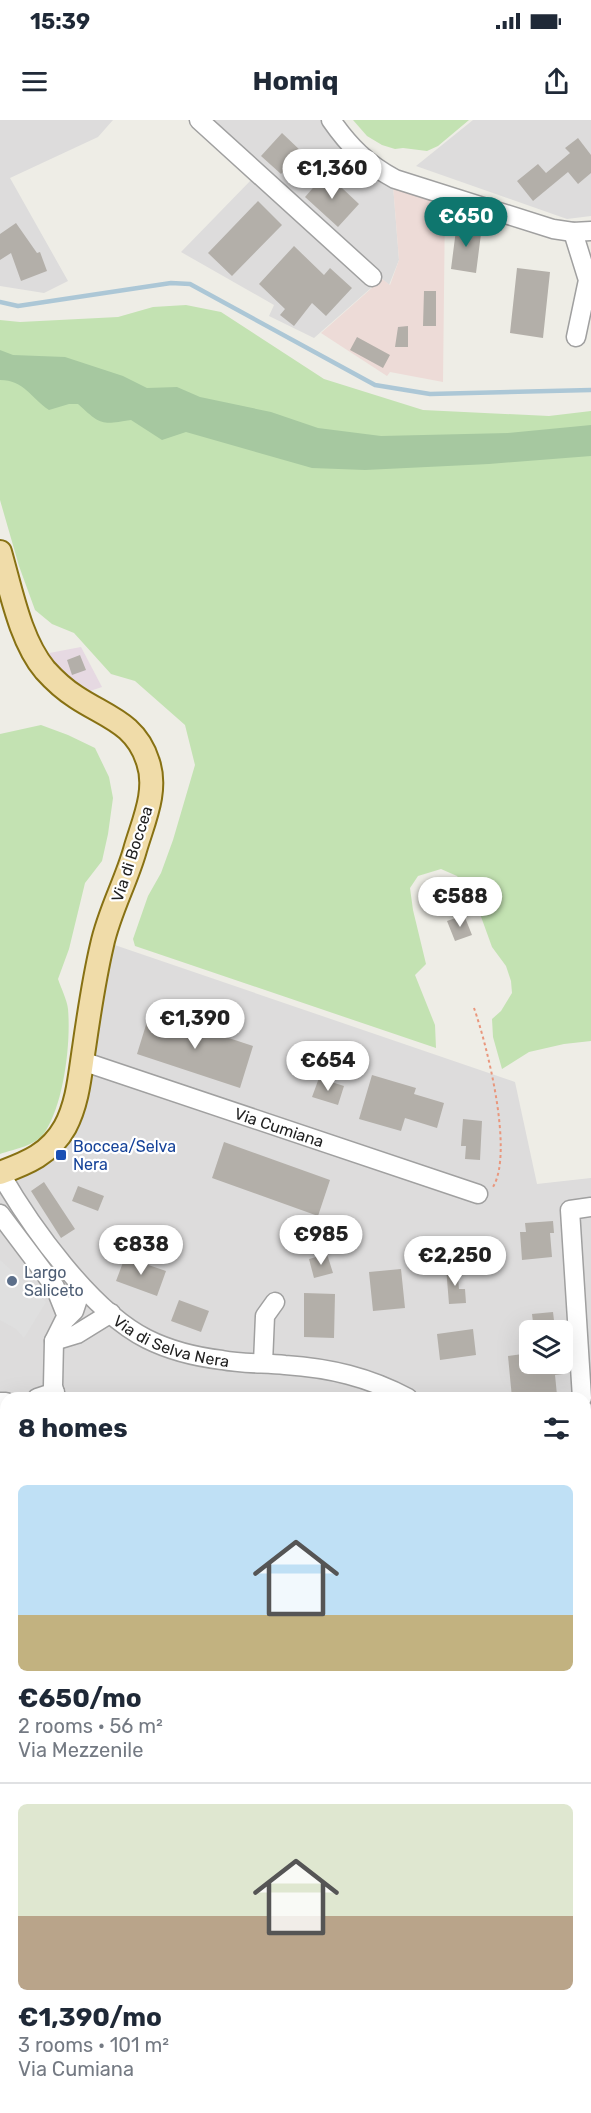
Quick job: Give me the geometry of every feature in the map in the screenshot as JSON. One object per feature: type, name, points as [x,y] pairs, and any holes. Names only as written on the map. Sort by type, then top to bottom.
[{"type":"main road","name":"Via di Boccea","points":[[0,552],[25,636],[39,662],[58,683],[75,697],[129,729],[141,746],[150,768],[151,794],[134,856],[103,941],[73,1106],[59,1136],[39,1157],[0,1173]]},
{"type":"street","points":[[199,120],[372,277]]},
{"type":"street","points":[[331,120],[350,146],[377,170],[395,178],[553,229],[582,232],[590,280],[576,337]]},
{"type":"street","name":"Via Cumiana","points":[[82,1061],[478,1194]]},
{"type":"street","name":"Via di Selva Nera","points":[[0,1173],[30,1219],[82,1287],[111,1313],[147,1339],[222,1360],[299,1366],[363,1377],[395,1392]]},
{"type":"street","points":[[582,1392],[570,1209],[591,1208]]},
{"type":"street","points":[[0,1214],[55,1287],[67,1317]]},
{"type":"street","points":[[50,1392],[54,1341],[67,1317],[74,1311],[82,1287]]},
{"type":"street","points":[[263,1363],[265,1316],[275,1302]]},
{"type":"street","points":[[54,1341],[77,1334],[111,1313]]},
{"type":"path","points":[[474,1008],[491,1065],[500,1152],[496,1182],[488,1192],[478,1194]]},
{"type":"shaded area","points":[[0,120],[113,120],[98,137],[10,178],[68,281],[44,293],[0,286]]},
{"type":"shaded area","points":[[208,120],[321,120],[343,152],[362,168],[393,185],[399,260],[389,285]]},
{"type":"shaded area","points":[[473,120],[591,120],[591,216],[567,219],[416,166]]},
{"type":"shaded area","points":[[252,179],[371,288],[314,338],[269,316],[274,305],[181,252]]},
{"type":"shaded area","points":[[393,185],[445,202],[443,382],[390,372],[387,376],[321,333],[382,279],[390,285],[399,260]]},
{"type":"shaded area","points":[[81,647],[102,687],[81,694],[44,654]]},
{"type":"shaded area","points":[[103,941],[515,1082],[537,1184],[591,1178],[591,1392],[0,1392],[0,1191],[51,1161],[66,1140]]},
{"type":"shaded area","name":"Largo Saliceto","points":[[0,1260],[46,1302],[24,1338],[16,1329],[0,1320]]},
{"type":"green space","points":[[353,120],[469,120],[438,146],[427,151],[395,149],[382,145],[367,136]]},
{"type":"green space","points":[[186,305],[221,312],[324,379],[423,410],[549,416],[591,411],[591,1041],[529,1052],[502,1069],[493,1037],[492,1019],[501,1011],[512,993],[511,981],[506,966],[492,947],[475,900],[457,876],[441,869],[418,876],[410,888],[426,964],[415,975],[435,1025],[436,1048],[135,946],[133,939],[148,896],[161,873],[173,840],[195,765],[185,725],[135,681],[111,674],[74,633],[52,624],[35,610],[19,566],[0,500],[0,320],[20,322],[118,317],[153,307]]},
{"type":"green space","points":[[0,350],[13,355],[65,357],[123,376],[147,388],[177,387],[200,397],[271,412],[318,428],[381,436],[508,433],[591,425],[591,456],[365,470],[312,468],[186,432],[162,440],[131,420],[107,423],[97,420],[78,404],[69,404],[49,410],[21,386],[0,380]]},
{"type":"green space","points":[[41,725],[95,748],[109,777],[113,798],[102,861],[85,883],[69,949],[58,979],[67,1005],[69,1023],[65,1072],[57,1105],[52,1120],[41,1137],[24,1146],[0,1154],[0,734]]},
{"type":"building","points":[[282,133],[302,152],[281,174],[261,156]]},
{"type":"building","points":[[578,138],[591,155],[591,173],[578,184],[568,172],[533,201],[517,181],[538,164],[546,173],[570,153],[565,148]]},
{"type":"building","points":[[326,173],[359,204],[338,227],[305,197]]},
{"type":"building","points":[[258,201],[282,225],[232,276],[208,253]]},
{"type":"building","points":[[457,222],[482,226],[476,273],[451,269]]},
{"type":"building","points":[[16,223],[37,253],[40,252],[47,271],[21,281],[11,253],[0,260],[0,234]]},
{"type":"building","points":[[294,246],[324,275],[330,268],[352,288],[326,316],[312,303],[294,326],[280,315],[285,309],[259,284]]},
{"type":"building","points":[[517,268],[550,272],[543,338],[510,333]]},
{"type":"building","points":[[424,291],[436,291],[436,326],[423,326]]},
{"type":"building","points":[[408,326],[408,347],[395,347],[398,327]]},
{"type":"building","points":[[357,337],[390,355],[383,368],[350,350]]},
{"type":"building","points":[[80,655],[86,670],[72,675],[67,660]]},
{"type":"building","points":[[464,915],[472,935],[455,941],[447,921]]},
{"type":"building","points":[[150,1012],[253,1046],[240,1088],[137,1054]]},
{"type":"building","points":[[372,1075],[416,1088],[414,1094],[444,1103],[437,1128],[405,1118],[401,1131],[359,1119]]},
{"type":"building","points":[[319,1078],[344,1086],[338,1105],[312,1097]]},
{"type":"building","points":[[463,1119],[482,1121],[480,1160],[465,1159],[466,1146],[461,1146]]},
{"type":"building","points":[[224,1142],[330,1180],[318,1216],[212,1178]]},
{"type":"building","points":[[44,1182],[75,1229],[61,1238],[31,1191]]},
{"type":"building","points":[[78,1186],[104,1196],[98,1211],[72,1201]]},
{"type":"building","points":[[553,1221],[554,1233],[550,1233],[552,1257],[522,1260],[520,1232],[526,1232],[525,1223]]},
{"type":"building","points":[[327,1254],[333,1273],[314,1278],[309,1259]]},
{"type":"building","points":[[125,1257],[166,1271],[157,1296],[116,1281]]},
{"type":"building","points":[[457,1266],[459,1289],[465,1289],[466,1303],[449,1304],[446,1267]]},
{"type":"building","points":[[401,1269],[405,1308],[373,1311],[369,1272]]},
{"type":"building","points":[[304,1293],[335,1294],[334,1338],[304,1337]]},
{"type":"building","points":[[179,1300],[209,1311],[201,1332],[171,1321]]},
{"type":"building","points":[[553,1312],[554,1320],[533,1320],[532,1314]]},
{"type":"building","points":[[473,1329],[476,1355],[440,1360],[437,1334]]},
{"type":"building","points":[[519,1354],[519,1374],[563,1374],[555,1375],[557,1392],[511,1392],[508,1356]]},
{"type":"waterway","points":[[0,302],[18,306],[171,283],[190,284],[375,385],[430,394],[591,390]]},
{"type":"place","name":"Boccea/Selva Nera","points":[[61,1155]]},
{"type":"place","name":"Largo Saliceto","points":[[12,1281]]}]
